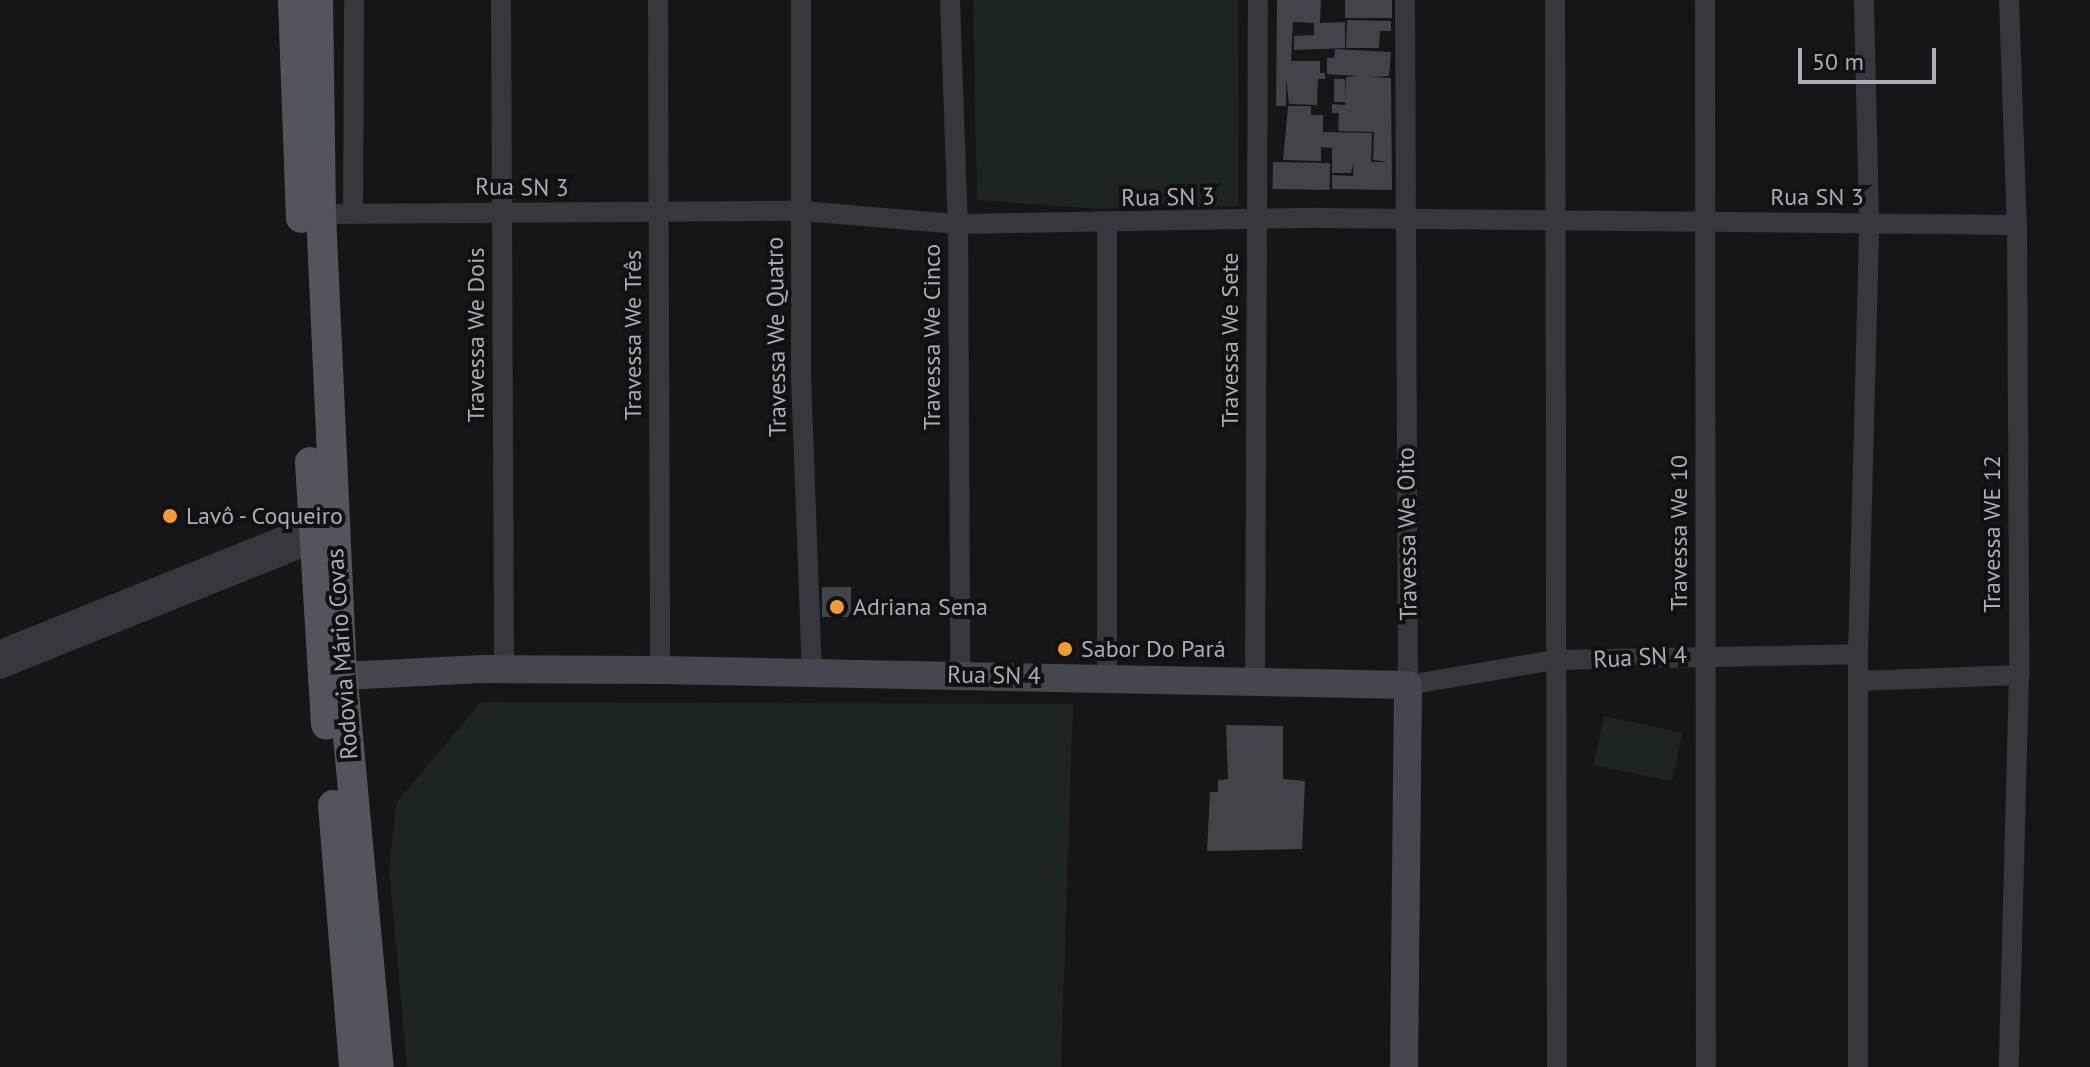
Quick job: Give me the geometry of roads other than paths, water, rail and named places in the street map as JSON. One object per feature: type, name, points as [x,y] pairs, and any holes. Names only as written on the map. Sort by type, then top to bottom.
[{"type":"main road","name":"Rodovia Mário Covas","points":[[293,0],[313,534],[379,1067]]},
{"type":"main road","name":"Rodovia Mário Covas","points":[[318,0],[332,676],[354,1067]]},
{"type":"main road","name":"Rua SN 4","points":[[332,676],[504,670],[660,670],[1408,685]]},
{"type":"main road","name":"Travessa We Oito","points":[[1404,1067],[1408,685]]},
{"type":"street","points":[[353,212],[354,0]]},
{"type":"street","name":"Travessa We Dois","points":[[501,0],[504,670]]},
{"type":"street","name":"Travessa We Três","points":[[658,0],[660,670]]},
{"type":"street","name":"Travessa We Quatro","points":[[801,0],[801,376],[812,673]]},
{"type":"street","name":"Travessa We Cinco","points":[[950,0],[958,224],[960,674]]},
{"type":"street","name":"Travessa We Sete","points":[[1255,681],[1258,0]]},
{"type":"street","name":"Travessa We Oito","points":[[1405,0],[1408,685]]},
{"type":"street","points":[[1555,0],[1558,221],[1554,660],[1557,1067]]},
{"type":"street","name":"Travessa We 10","points":[[1705,0],[1706,1067]]},
{"type":"street","points":[[1858,1067],[1858,654],[1869,222],[1864,0]]},
{"type":"street","name":"Travessa WE 12","points":[[2009,0],[2017,225],[2019,675],[2009,1067]]},
{"type":"street","name":"Rua SN 3","points":[[321,214],[802,211],[958,224],[1404,220],[2017,225]]},
{"type":"street","points":[[1107,224],[1107,678]]},
{"type":"street","points":[[0,650],[98,619],[313,534]]},
{"type":"street","points":[[0,669],[98,619]]},
{"type":"street","name":"Rua SN 4","points":[[1408,685],[1554,660],[1705,654],[1858,654]]},
{"type":"street","points":[[1858,681],[2019,675]]},
{"type":"place","name":"Lavô - Coqueiro","points":[[170,516]]},
{"type":"place","name":"Adriana Sena","points":[[837,607]]},
{"type":"place","name":"Sabor Do Pará","points":[[1065,649]]}]
